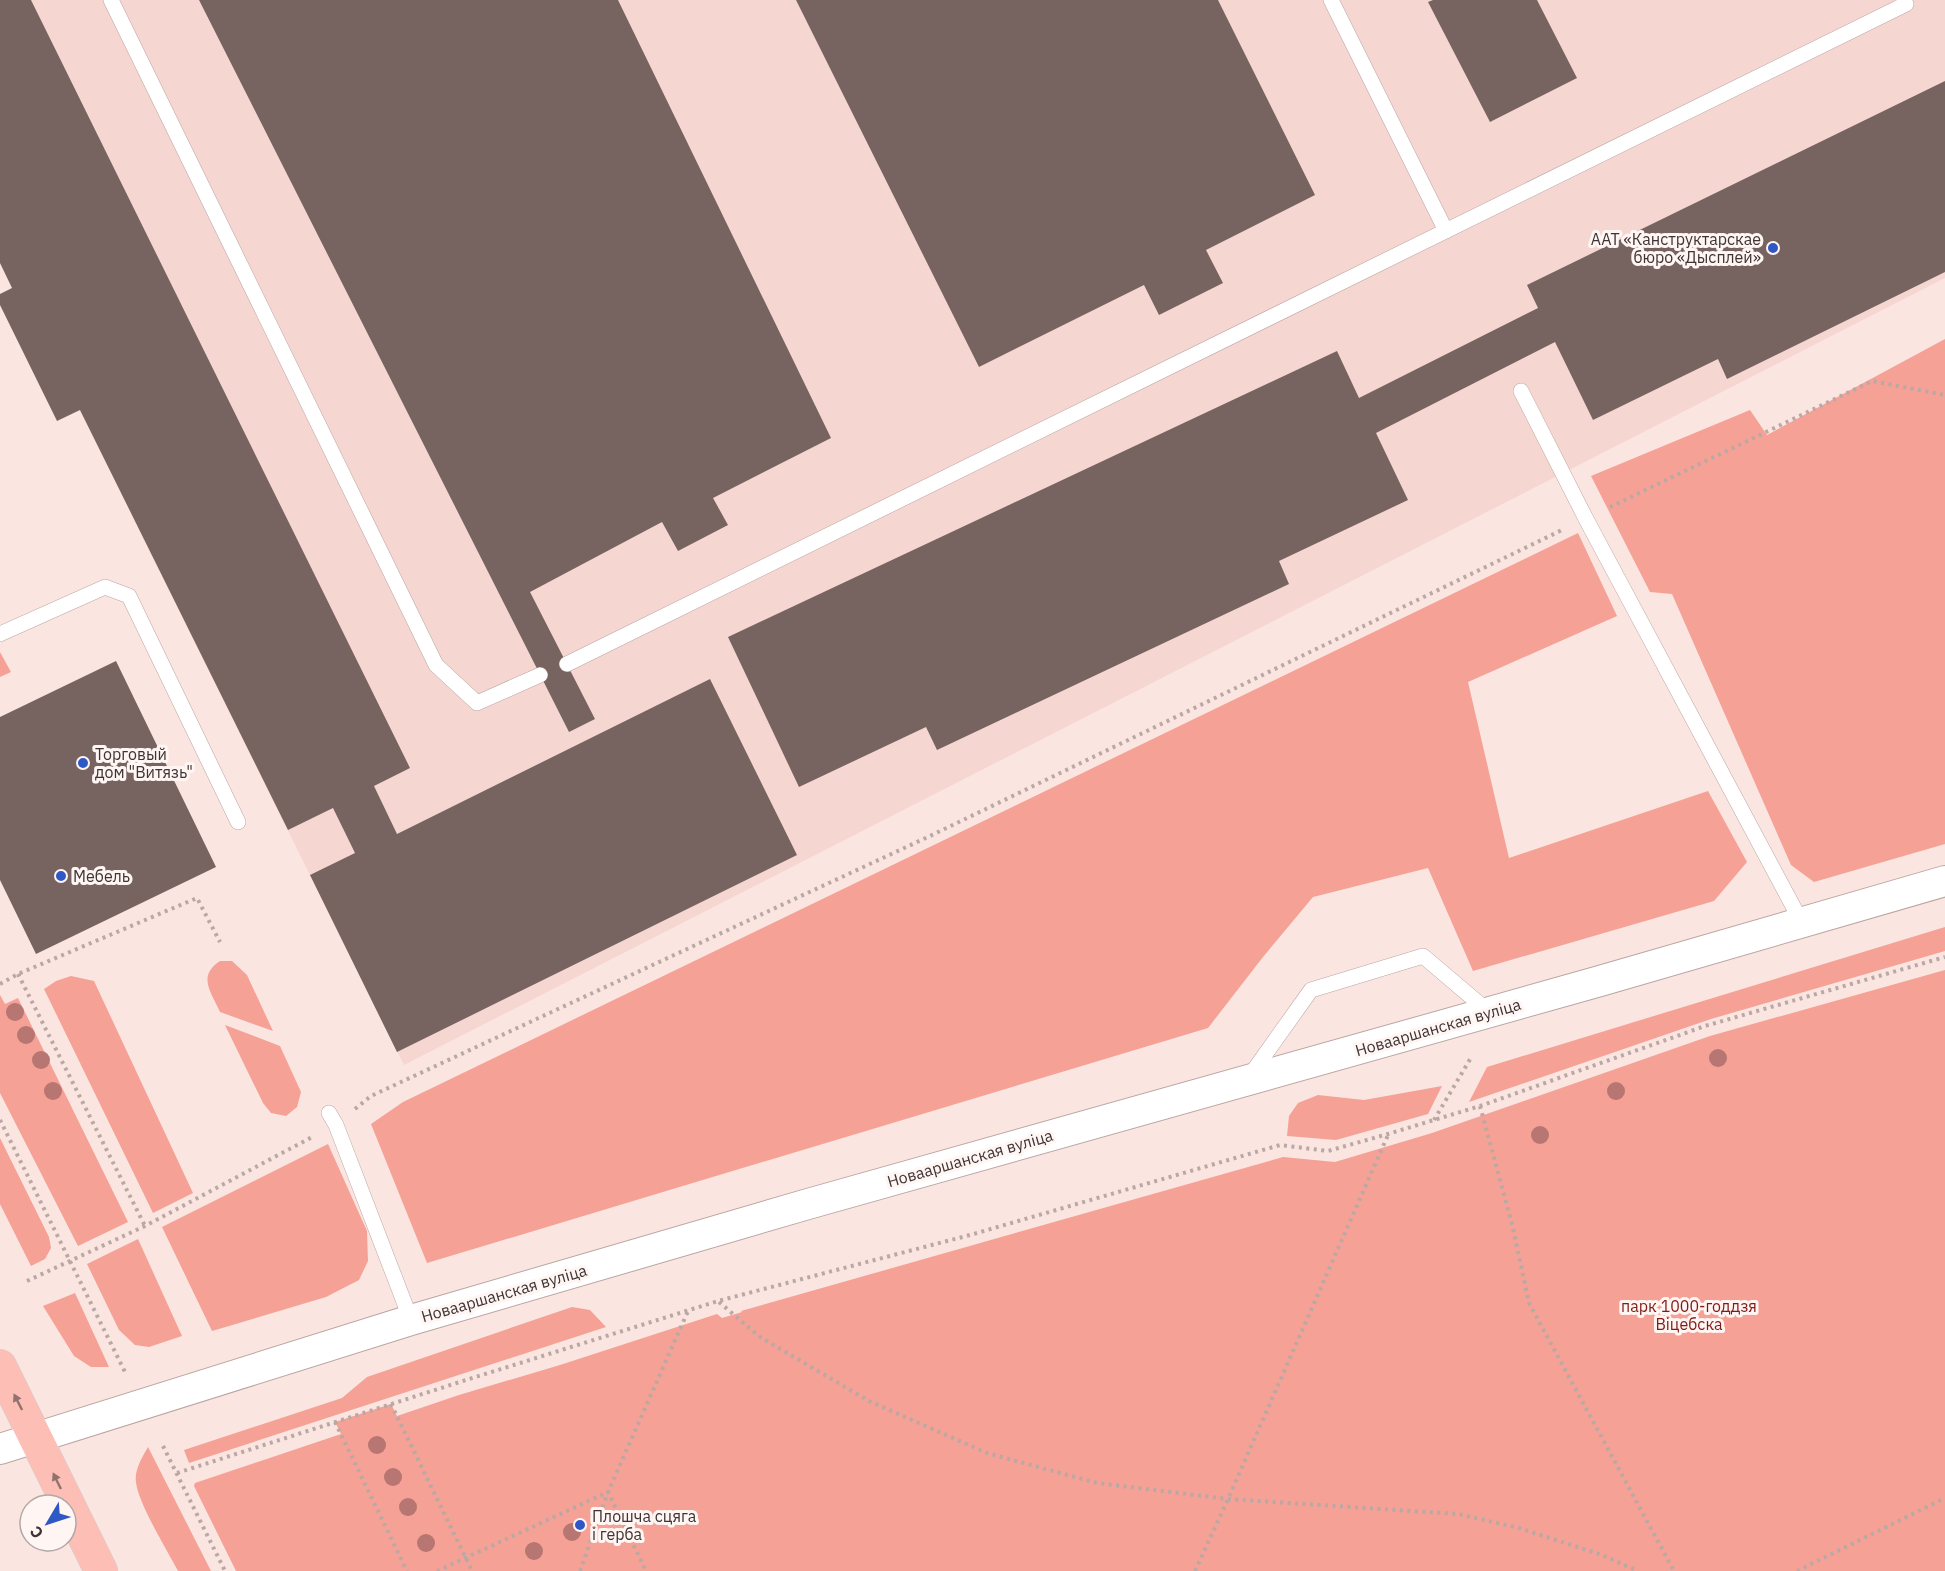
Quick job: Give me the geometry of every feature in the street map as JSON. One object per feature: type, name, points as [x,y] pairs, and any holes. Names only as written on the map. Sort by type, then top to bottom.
[{"type":"main road","points":[[0,1366],[101,1571]]},
{"type":"street","name":"Новааршанская вуліца","points":[[0,1449],[411,1320],[819,1201],[1945,881]]},
{"type":"lane","points":[[111,0],[436,665],[477,704],[540,675]]},
{"type":"lane","points":[[1330,0],[1446,231]]},
{"type":"lane","points":[[567,664],[1906,4],[1904,0]]},
{"type":"lane","points":[[1521,391],[1586,519],[1802,923]]},
{"type":"lane","points":[[0,634],[105,587],[129,596],[238,822]]},
{"type":"lane","points":[[1246,1080],[1311,990],[1423,956],[1490,1012]]},
{"type":"lane","points":[[332,1119],[411,1320]]},
{"type":"path","points":[[27,1281],[145,1226],[371,1096],[930,836],[1872,381],[1945,395]]},
{"type":"path","points":[[0,984],[18,974],[197,898],[220,942]]},
{"type":"path","points":[[177,1473],[718,1301],[970,1235],[1280,1145],[1328,1151],[1388,1134],[1480,1106],[1706,1026],[1945,957]]},
{"type":"path","points":[[18,974],[145,1226]]},
{"type":"path","points":[[1434,1120],[1472,1056]]},
{"type":"path","points":[[1480,1106],[1512,1224],[1529,1303],[1674,1571]]},
{"type":"path","points":[[0,1120],[125,1371]]},
{"type":"path","points":[[1195,1571],[1388,1134]]},
{"type":"path","points":[[718,1301],[760,1337],[869,1401],[987,1453],[1097,1483],[1228,1499],[1458,1514],[1520,1528],[1602,1555],[1638,1571]]},
{"type":"path","points":[[580,1571],[608,1492],[688,1311]]},
{"type":"path","points":[[391,1404],[472,1571]]},
{"type":"path","points":[[335,1422],[407,1571]]},
{"type":"path","points":[[163,1446],[225,1571]]},
{"type":"path","points":[[437,1571],[608,1492]]},
{"type":"path","points":[[608,1492],[646,1571]]},
{"type":"path","points":[[1797,1571],[1945,1498]]},
{"type":"shaded area","points":[[0,0],[1945,0],[1945,278],[404,1065],[0,249]]},
{"type":"green space","points":[[1945,339],[1945,844],[1814,882],[1791,865],[1672,594],[1650,592],[1591,476],[1750,410],[1767,435]]},
{"type":"green space","points":[[1578,533],[1617,616],[1468,682],[1509,858],[1708,791],[1747,862],[1714,901],[1473,971],[1428,868],[1313,897],[1208,1028],[427,1263],[371,1124],[403,1102]]},
{"type":"green space","points":[[0,652],[11,672],[0,677]]},
{"type":"green space","points":[[1945,927],[1945,951],[1711,1019],[1469,1102],[1487,1067]]},
{"type":"green space","points":[[220,961],[232,961],[247,975],[273,1031],[220,1012],[210,991],[208,978],[209,972]]},
{"type":"green space","name":"парк 1000-годдзя Віцебска","points":[[1945,970],[1945,1571],[236,1571],[194,1486],[195,1483],[341,1434],[335,1422],[391,1404],[397,1416],[717,1314],[722,1318],[1283,1157],[1335,1162],[1432,1133],[1710,1036]]},
{"type":"green space","points":[[71,976],[94,981],[193,1193],[153,1213],[44,989],[56,981]]},
{"type":"green space","points":[[0,995],[5,1004],[18,998],[128,1222],[78,1246],[0,1093]]},
{"type":"green space","points":[[225,1025],[280,1046],[301,1092],[297,1107],[286,1116],[271,1113],[263,1103]]},
{"type":"green space","points":[[1442,1086],[1428,1114],[1336,1140],[1287,1136],[1289,1116],[1298,1103],[1318,1095],[1364,1100]]},
{"type":"green space","points":[[0,1138],[49,1237],[51,1248],[45,1259],[31,1266],[0,1204]]},
{"type":"green space","points":[[328,1144],[367,1231],[368,1261],[359,1280],[326,1297],[212,1331],[162,1227]]},
{"type":"green space","points":[[138,1239],[182,1336],[149,1347],[135,1345],[119,1330],[87,1264]]},
{"type":"green space","points":[[75,1293],[109,1367],[91,1367],[74,1356],[43,1306]]},
{"type":"green space","points":[[572,1307],[590,1310],[606,1327],[189,1463],[184,1450],[342,1398],[367,1377]]},
{"type":"green space","points":[[148,1447],[211,1571],[178,1571],[154,1526],[142,1502],[136,1482],[141,1459]]},
{"type":"building","points":[[0,0],[31,0],[410,768],[374,786],[397,834],[710,679],[797,855],[397,1052],[310,875],[355,853],[333,808],[288,830],[80,410],[57,421],[0,305],[0,294],[12,288],[0,263]]},
{"type":"building","points":[[199,0],[618,0],[831,438],[713,498],[728,525],[678,551],[662,522],[530,592],[595,719],[569,732]]},
{"type":"building","points":[[796,0],[1218,0],[1315,195],[1206,250],[1223,283],[1159,315],[1144,285],[979,367]]},
{"type":"building","points":[[1433,0],[1537,0],[1577,78],[1490,122],[1428,2]]},
{"type":"building","points":[[1945,81],[1945,272],[1727,379],[1718,359],[1593,420],[1555,342],[1376,433],[1408,500],[1279,561],[1289,584],[937,750],[926,727],[799,787],[728,637],[1337,351],[1359,398],[1538,308],[1527,285]]},
{"type":"building","name":"Торговый дом \"Витязь\"","points":[[116,661],[216,867],[36,954],[0,880],[0,717]]},
{"type":"place","name":"ААТ «Канструктарскае бюро «Дысплей»","points":[[1773,248]]},
{"type":"place","name":"Торговый дом \"Витязь\"","points":[[83,763]]},
{"type":"place","name":"Мебель","points":[[61,876]]},
{"type":"place","name":"Плошча сцяга і герба","points":[[580,1525]]}]
